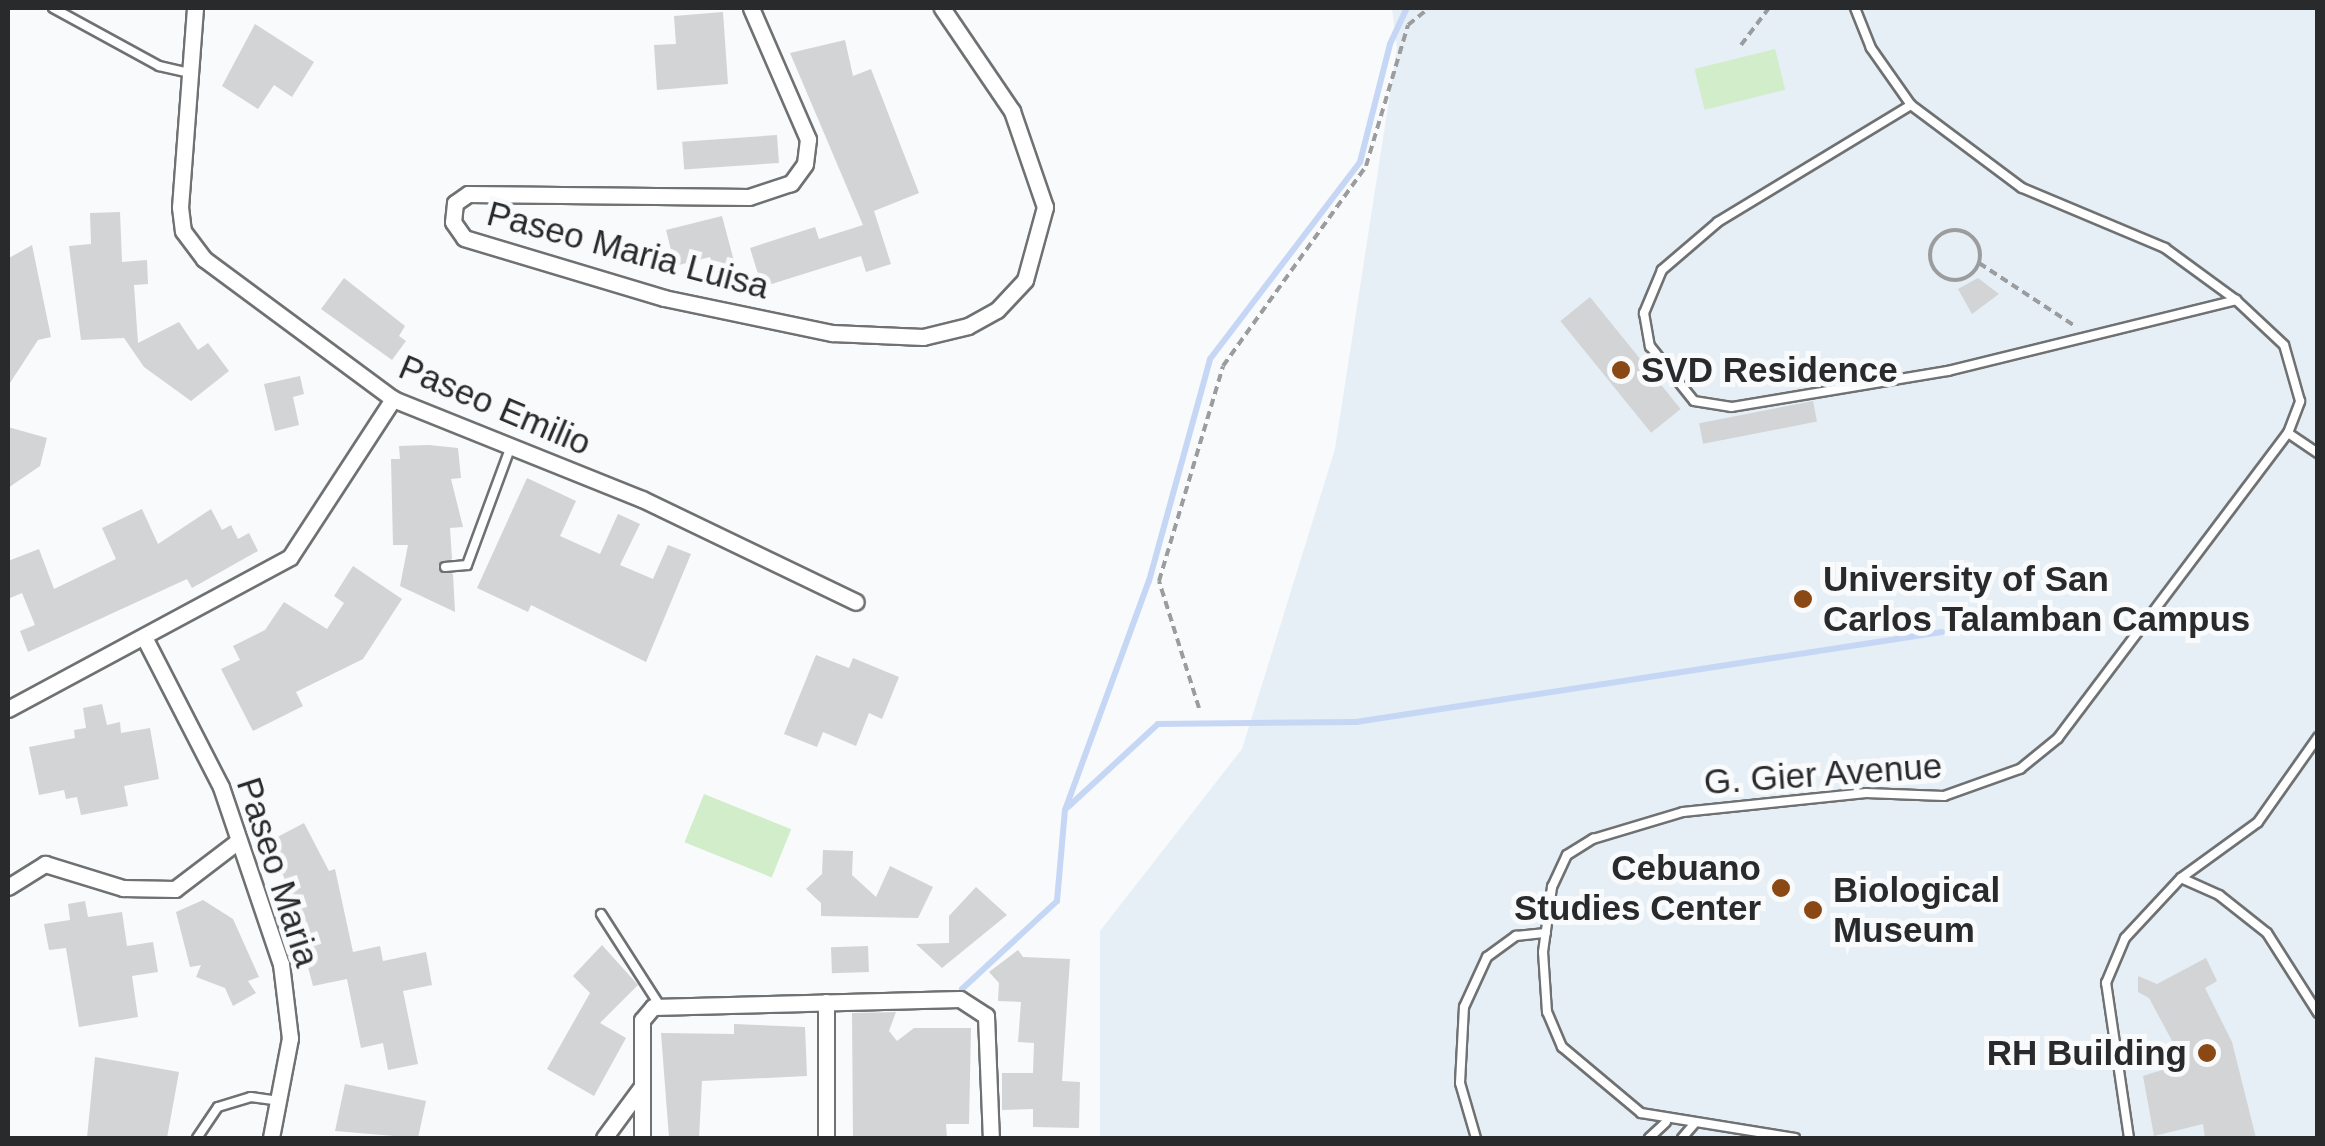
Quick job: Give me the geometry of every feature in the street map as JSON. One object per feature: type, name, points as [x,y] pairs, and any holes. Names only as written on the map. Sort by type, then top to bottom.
[{"type":"street","name":"Paseo Emilio","points":[[196,8],[182,230],[204,259],[393,399],[642,499],[856,602]]},
{"type":"street","name":"Paseo Maria Luisa","points":[[751,8],[808,139],[805,164],[791,183],[748,197],[468,194],[455,204],[454,222],[464,238],[664,298],[832,333],[923,338],[968,326],[997,310],[1025,280],[1044,208],[1012,111],[942,8]]},
{"type":"street","points":[[8,709],[290,557],[393,399]]},
{"type":"street","name":"Paseo Maria","points":[[144,639],[221,786],[288,1002],[272,1138]]},
{"type":"street","points":[[8,887],[45,864],[124,888],[175,889],[238,840]]},
{"type":"street","points":[[826,1002],[826,1138]]},
{"type":"street","points":[[642,1138],[642,1020],[660,1006],[826,1002],[976,1004],[990,1040],[990,1138]]},
{"type":"street","points":[[604,1138],[640,1088]]},
{"type":"lane","points":[[53,8],[159,66],[190,73]]},
{"type":"lane","name":"G. Gier Avenue","points":[[1795,1138],[1666,1122],[1642,1113],[1562,1047],[1545,998],[1546,933],[1552,887],[1567,855],[1592,839],[1684,812],[1780,800],[1944,796],[2020,769],[2058,738],[2288,433],[2300,402],[2284,345],[2236,300],[2166,248],[2022,188],[1912,104],[1871,48],[1855,8]]},
{"type":"lane","points":[[1912,104],[1718,222],[1662,270],[1644,313],[1650,346],[1672,382],[1694,402],[1732,407],[2094,338],[2236,300]]},
{"type":"lane","points":[[2288,433],[2318,452]]},
{"type":"lane","points":[[445,568],[467,565],[511,446]]},
{"type":"lane","points":[[2129,1138],[2106,983],[2125,938],[2181,878],[2258,822],[2318,738]]},
{"type":"lane","points":[[2181,878],[2219,895],[2267,933],[2318,1013]]},
{"type":"lane","points":[[601,914],[660,1006]]},
{"type":"lane","points":[[1476,1138],[1460,1083],[1464,1007],[1487,957],[1516,936],[1546,933]]},
{"type":"lane","points":[[197,1138],[218,1107],[252,1098],[279,1100]]},
{"type":"lane","points":[[1649,1138],[1666,1122]]},
{"type":"lane","points":[[1682,1138],[1694,1124]]},
{"type":"path","points":[[1200,708],[1159,582],[1223,366],[1366,166],[1408,25],[1429,8]]},
{"type":"path","points":[[1741,45],[1769,8]]},
{"type":"path","points":[[1959,230],[1978,246],[1978,263],[1968,276],[1943,276],[1932,247],[1959,230]]},
{"type":"path","points":[[1978,263],[2094,338]]},
{"type":"shaded area","name":"University of San Carlos Talamban Campus","points":[[1392,8],[2317,8],[2317,1138],[1100,1138],[1100,931],[1242,749],[1335,449],[1397,48]]},
{"type":"green space","points":[[1775,49],[1785,90],[1705,110],[1694,69]]},
{"type":"green space","points":[[704,794],[791,829],[772,877],[685,842]]},
{"type":"building","points":[[723,12],[728,84],[657,90],[654,45],[676,44],[674,16]]},
{"type":"building","points":[[255,24],[314,62],[292,97],[274,85],[258,109],[222,86]]},
{"type":"building","points":[[845,40],[853,76],[871,69],[919,193],[874,211],[891,264],[866,272],[861,256],[762,287],[750,248],[815,227],[819,239],[863,225],[790,53]]},
{"type":"building","points":[[777,135],[779,163],[684,170],[682,142]]},
{"type":"building","points":[[120,212],[122,262],[147,260],[148,284],[134,285],[138,343],[179,322],[198,350],[208,343],[229,371],[191,401],[144,367],[124,338],[81,340],[69,246],[91,244],[90,213]]},
{"type":"building","points":[[722,216],[735,265],[714,270],[710,257],[675,266],[666,230]]},
{"type":"building","points":[[32,245],[51,337],[38,340],[8,386],[9,258]]},
{"type":"building","points":[[344,278],[405,326],[399,336],[406,341],[392,360],[321,309]]},
{"type":"building","points":[[1978,278],[1999,294],[1972,314],[1958,289]]},
{"type":"building","name":"SVD Residence","points":[[1590,297],[1681,409],[1651,433],[1560,321]]},
{"type":"building","points":[[300,376],[304,394],[293,397],[299,425],[275,431],[264,384]]},
{"type":"building","points":[[1813,401],[1817,422],[1703,444],[1699,423]]},
{"type":"building","points":[[8,427],[47,438],[40,466],[8,488]]},
{"type":"building","points":[[399,446],[458,448],[461,478],[451,479],[463,527],[450,528],[452,559],[438,567],[453,574],[455,612],[400,586],[408,545],[393,545],[391,459],[400,459]]},
{"type":"building","points":[[527,478],[576,501],[560,536],[600,554],[618,514],[640,524],[620,565],[653,579],[668,545],[691,554],[646,662],[531,605],[528,612],[477,588]]},
{"type":"building","points":[[142,509],[158,544],[211,509],[222,530],[231,525],[238,539],[249,533],[258,551],[192,588],[187,579],[28,652],[20,631],[35,625],[22,593],[8,599],[8,561],[39,549],[54,589],[116,559],[102,528]]},
{"type":"building","points":[[353,566],[402,599],[363,659],[296,692],[303,706],[253,731],[221,669],[240,660],[233,646],[265,630],[284,602],[327,629],[344,603],[334,596]]},
{"type":"building","points":[[816,655],[849,668],[853,658],[899,677],[882,719],[869,713],[856,746],[823,732],[817,747],[784,734]]},
{"type":"building","points":[[102,704],[107,725],[120,722],[121,733],[150,728],[159,779],[124,786],[128,806],[81,815],[77,797],[66,799],[64,790],[39,795],[29,747],[75,738],[74,730],[86,728],[83,708]]},
{"type":"building","points":[[304,823],[329,871],[335,869],[353,952],[380,946],[383,961],[426,952],[432,985],[403,991],[418,1064],[388,1070],[383,1043],[361,1048],[347,979],[313,986],[284,877],[266,843]]},
{"type":"building","points":[[823,850],[853,851],[852,875],[876,897],[890,866],[933,887],[918,918],[821,916],[821,903],[806,889],[822,874]]},
{"type":"building","points":[[976,887],[1007,915],[942,968],[916,944],[949,943],[949,916]]},
{"type":"building","points":[[203,900],[233,919],[259,977],[248,981],[256,993],[233,1006],[225,988],[196,977],[201,965],[190,967],[176,912]]},
{"type":"building","points":[[85,901],[88,917],[122,912],[127,946],[153,942],[158,972],[132,976],[138,1017],[79,1027],[66,948],[49,950],[44,924],[70,920],[68,904]]},
{"type":"building","points":[[602,945],[638,985],[600,1023],[626,1038],[594,1096],[547,1069],[590,993],[573,976]]},
{"type":"building","points":[[868,946],[869,972],[832,973],[831,947]]},
{"type":"building","points":[[1018,950],[1023,957],[1070,959],[1062,1081],[1080,1082],[1079,1128],[1033,1127],[1033,1109],[1002,1110],[1002,1073],[1033,1073],[1034,1043],[1018,1042],[1021,1002],[998,1001],[999,983],[989,972]]},
{"type":"building","name":"RH Building","points":[[2206,958],[2217,981],[2205,988],[2232,1042],[2256,1138],[2205,1138],[2203,1124],[2154,1136],[2143,1076],[2184,1063],[2149,998],[2138,992],[2138,976],[2157,984]]},
{"type":"building","points":[[896,1012],[889,1031],[897,1041],[914,1028],[971,1028],[969,1124],[946,1124],[947,1138],[853,1138],[852,1013]]},
{"type":"building","points":[[734,1024],[805,1027],[807,1076],[702,1081],[699,1138],[669,1138],[661,1033],[734,1034]]},
{"type":"building","points":[[95,1057],[179,1072],[167,1138],[87,1138]]},
{"type":"building","points":[[345,1084],[426,1101],[418,1138],[335,1131]]},
{"type":"waterway","points":[[962,989],[1057,901],[1065,810],[1149,581],[1210,359],[1360,162],[1390,44],[1407,8]]},
{"type":"waterway","points":[[1068,807],[1158,724],[1356,722],[1942,632]]},
{"type":"place","name":"SVD Residence","points":[[1621,370]]},
{"type":"place","name":"University of San Carlos Talamban Campus","points":[[1803,599]]},
{"type":"place","name":"Cebuano Studies Center","points":[[1781,888]]},
{"type":"place","name":"Biological Museum","points":[[1813,910]]},
{"type":"place","name":"RH Building","points":[[2207,1053]]}]
